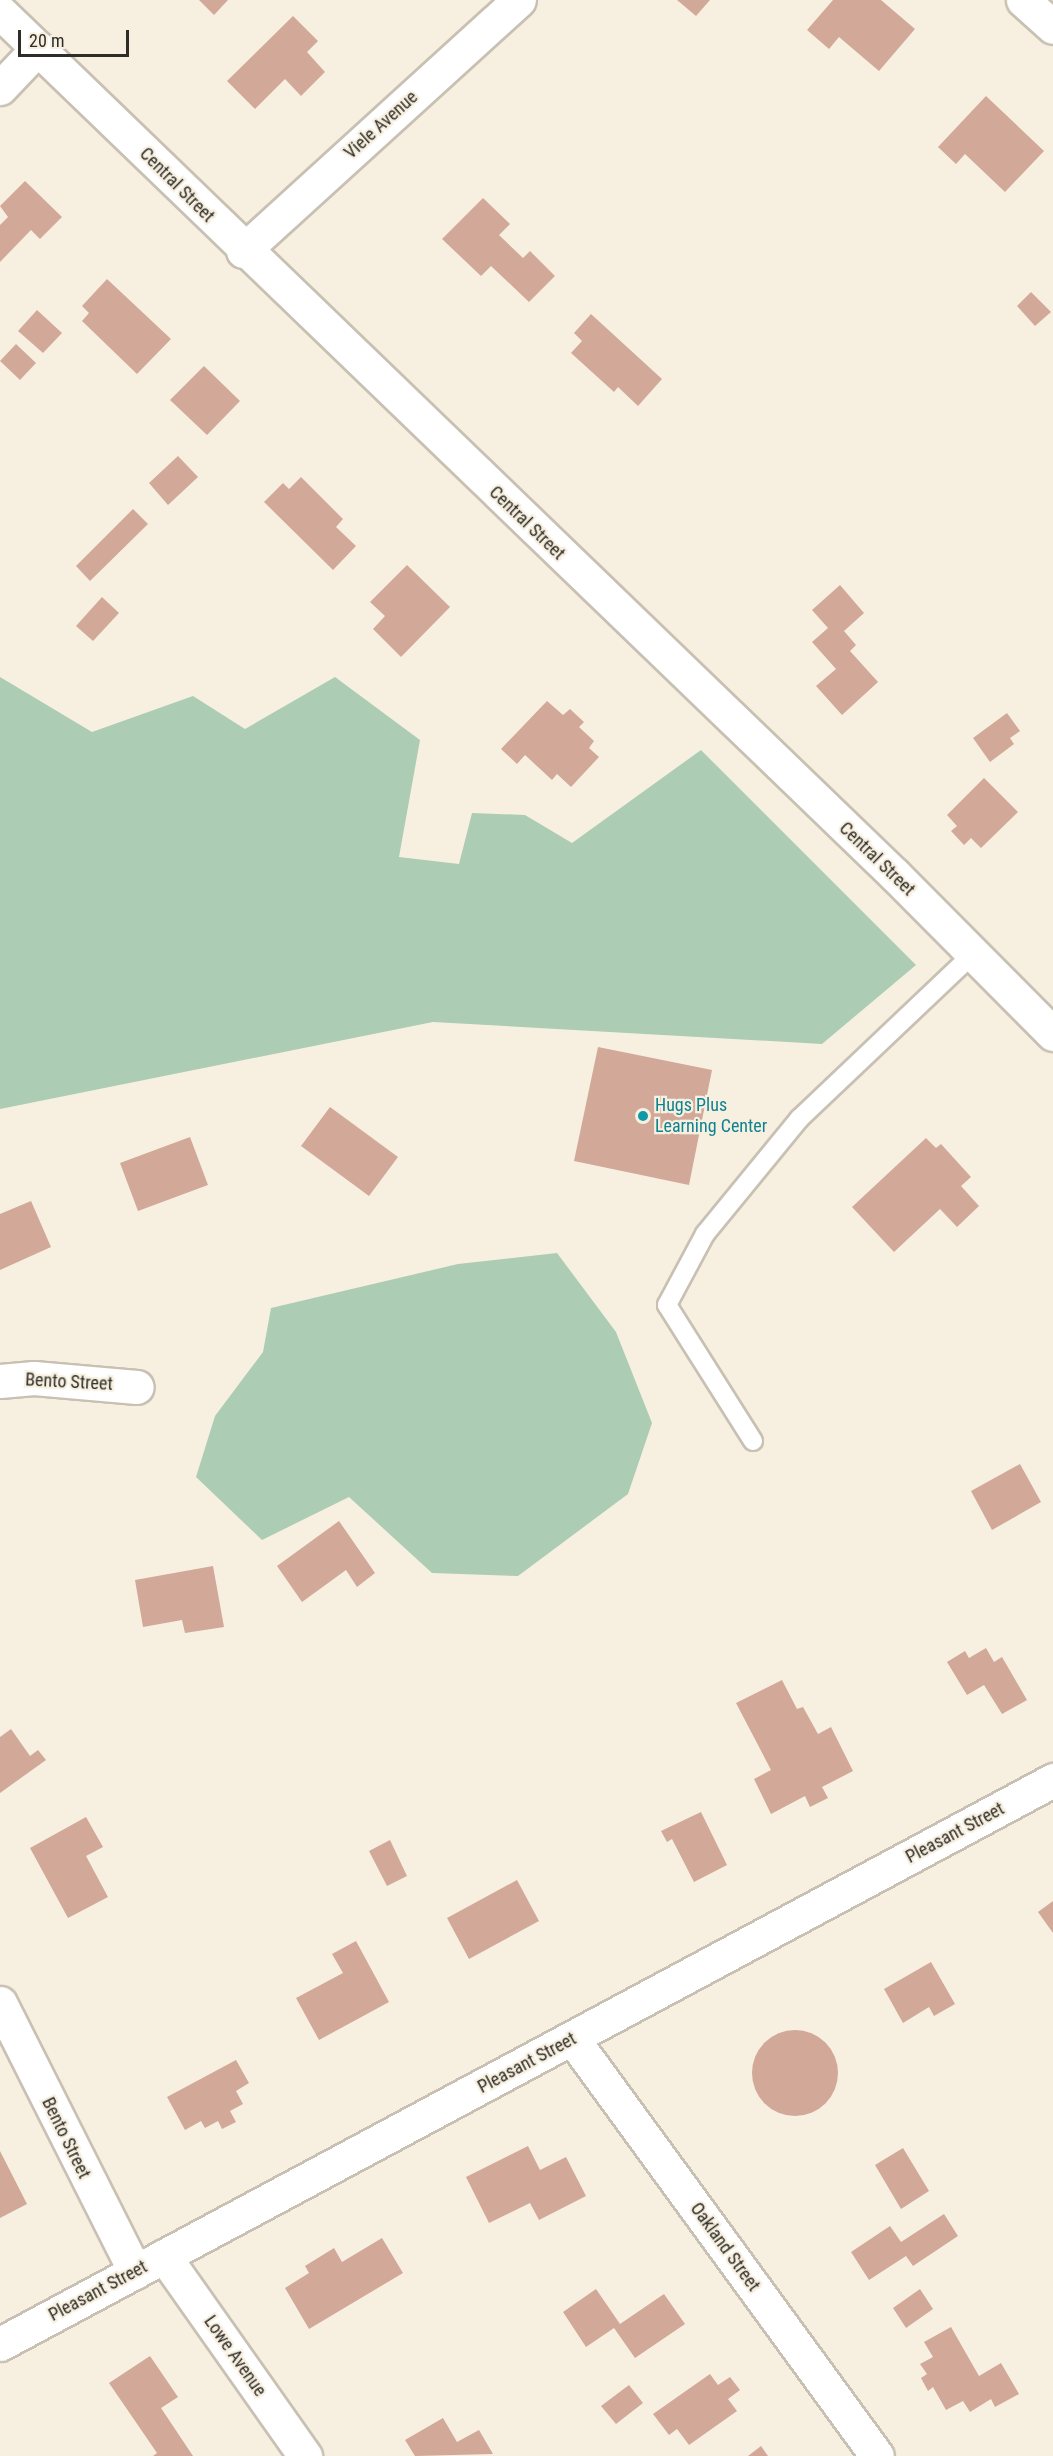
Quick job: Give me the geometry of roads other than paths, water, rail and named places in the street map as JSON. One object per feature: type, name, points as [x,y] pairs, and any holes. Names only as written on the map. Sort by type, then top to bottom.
[{"type":"main road","name":"Viele Avenue","points":[[243,251],[519,0]]},
{"type":"main road","points":[[1023,0],[1053,27]]},
{"type":"main road","name":"Central Street","points":[[0,12],[243,251],[973,954],[1053,1034]]},
{"type":"main road","points":[[0,88],[38,48]]},
{"type":"main road","name":"Bento Street","points":[[0,1381],[33,1378],[137,1387]]},
{"type":"main road","name":"Pleasant Street","points":[[0,2344],[1053,1780]]},
{"type":"main road","name":"Bento Street","points":[[0,2003],[135,2272]]},
{"type":"main road","name":"Oakland Street","points":[[572,2038],[877,2456]]},
{"type":"main road","name":"Lowe Avenue","points":[[164,2256],[304,2456]]},
{"type":"lane","points":[[753,1442],[667,1305],[705,1234],[800,1119],[973,954]]},
{"type":"place","name":"Hugs Plus Learning Center","points":[[643,1116]]}]
